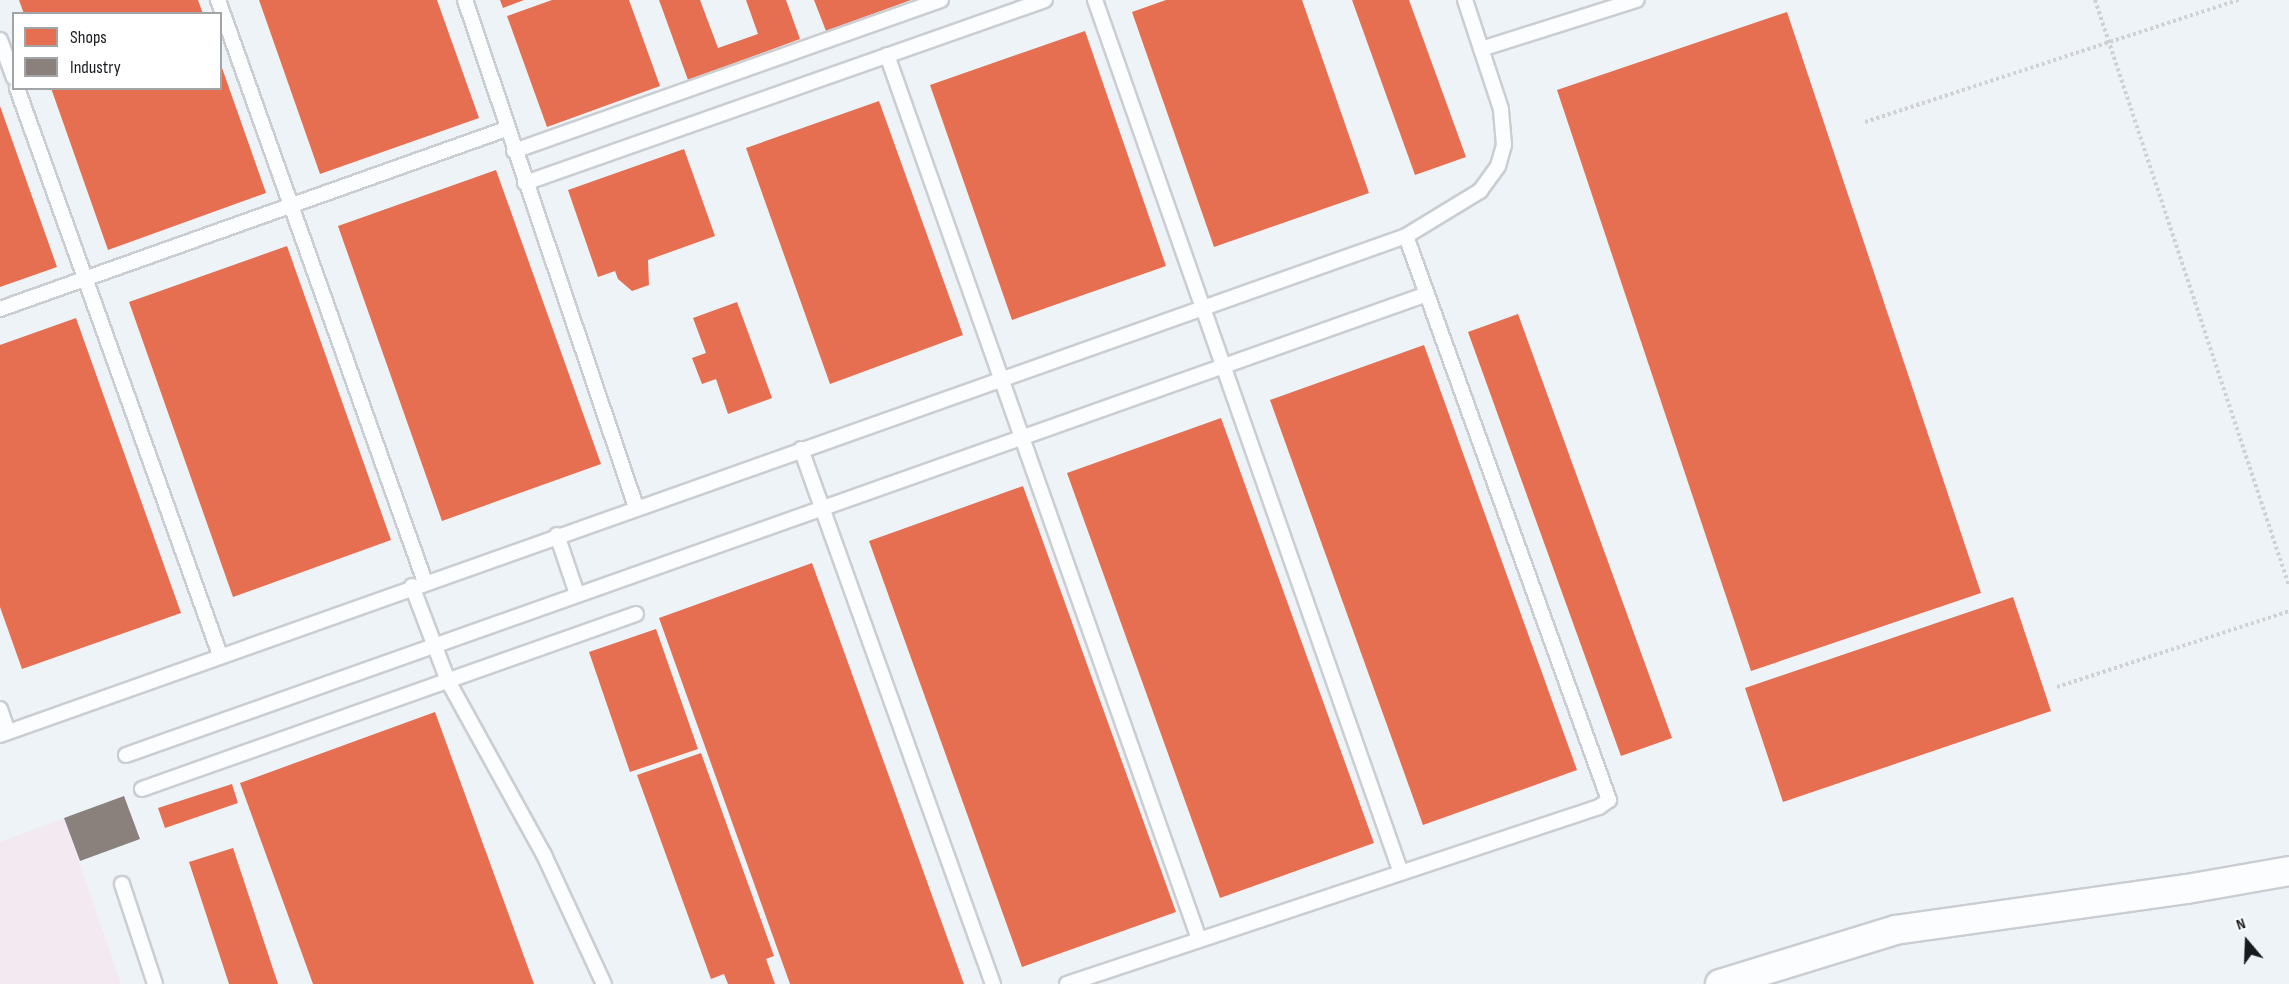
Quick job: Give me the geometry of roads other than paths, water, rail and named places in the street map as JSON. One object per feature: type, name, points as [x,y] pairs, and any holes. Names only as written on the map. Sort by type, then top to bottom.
[{"type":"street","points":[[1720,984],[1895,930],[2289,871]]},
{"type":"lane","points":[[218,0],[292,205],[418,584],[433,645],[448,681],[544,855],[604,984]]},
{"type":"lane","points":[[465,0],[506,129],[636,507]]},
{"type":"lane","points":[[514,151],[941,0]]},
{"type":"lane","points":[[525,183],[1045,0]]},
{"type":"lane","points":[[1095,0],[1400,870]]},
{"type":"lane","points":[[0,710],[4,733],[418,584],[1406,236],[1480,191],[1498,166],[1503,145],[1501,109],[1465,0]]},
{"type":"lane","points":[[1481,49],[1636,0]]},
{"type":"lane","points":[[0,40],[12,73]]},
{"type":"lane","points":[[887,56],[1199,939]]},
{"type":"lane","points":[[18,90],[220,655]]},
{"type":"lane","points":[[0,309],[506,129]]},
{"type":"lane","points":[[1067,984],[1400,870],[1599,807],[1609,800],[1406,236]]},
{"type":"lane","points":[[126,755],[1427,294]]},
{"type":"lane","points":[[801,449],[993,984]]},
{"type":"lane","points":[[557,535],[577,594]]},
{"type":"lane","points":[[142,789],[636,614]]},
{"type":"lane","points":[[122,884],[155,984]]}]
